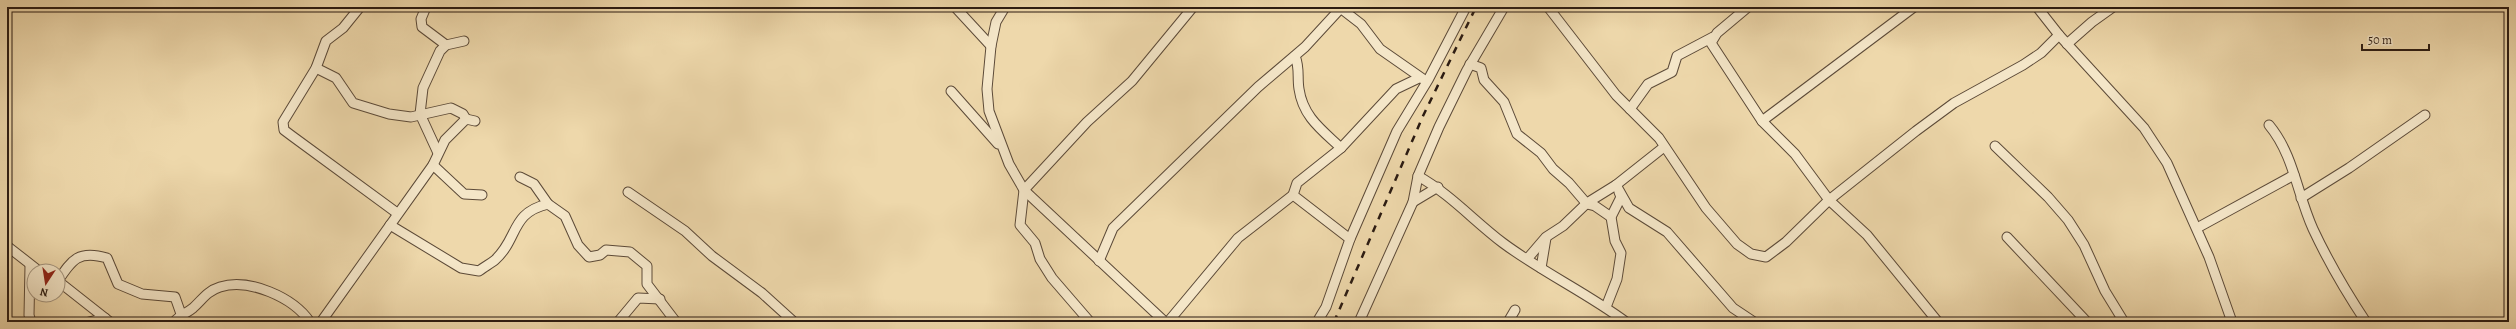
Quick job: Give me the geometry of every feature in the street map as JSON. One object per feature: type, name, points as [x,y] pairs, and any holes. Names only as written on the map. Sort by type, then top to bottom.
[{"type":"street","points":[[360,7],[343,28],[326,41],[316,68],[285,115],[283,122],[284,130],[397,213]]},
{"type":"street","points":[[426,7],[422,19],[422,27],[446,45]]},
{"type":"street","points":[[955,7],[991,46]]},
{"type":"street","points":[[1005,7],[996,22],[991,46],[987,89],[989,111],[1003,149],[1024,190],[1166,322],[1238,238],[1293,195],[1297,183],[1341,148],[1396,89],[1423,79]]},
{"type":"street","points":[[1090,322],[1052,278],[1040,259],[1035,243],[1020,225],[1024,190],[1087,122],[1132,80],[1193,7]]},
{"type":"street","points":[[1317,322],[1326,307],[1350,239],[1397,131],[1421,90],[1423,79],[1466,7]]},
{"type":"street","points":[[1359,322],[1413,202],[1418,176],[1439,127],[1470,64],[1504,7]]},
{"type":"street","points":[[1548,7],[1553,16],[1630,109],[1664,147],[1706,208],[1737,244],[1751,254],[1766,258],[1786,242],[1829,200],[1954,102],[2023,65],[2041,53],[2059,35]]},
{"type":"street","points":[[1630,109],[1648,84],[1672,72],[1677,56],[1713,37],[1748,7]]},
{"type":"street","points":[[1762,121],[1914,7]]},
{"type":"street","points":[[2037,7],[2059,35],[2144,128],[2167,163],[2197,228],[2232,322]]},
{"type":"street","points":[[2067,44],[2092,22],[2113,7]]},
{"type":"street","points":[[1099,261],[1113,228],[1258,87],[1324,29],[1339,8],[1361,24],[1380,49],[1423,79]]},
{"type":"street","points":[[1713,37],[1712,47],[1762,121],[1795,154],[1829,200],[1867,235],[1938,322]]},
{"type":"street","points":[[438,153],[420,114],[422,88],[440,51],[446,45],[464,41]]},
{"type":"street","points":[[1295,56],[1299,66],[1299,88],[1305,112],[1312,122],[1341,148]]},
{"type":"street","points":[[1470,64],[1481,68],[1484,80],[1504,102],[1517,134],[1541,153],[1553,169],[1569,183],[1586,203],[1595,206],[1611,217]]},
{"type":"street","points":[[316,68],[336,78],[353,103],[389,114],[411,117],[451,108],[463,114],[470,120],[457,126],[438,153],[433,165],[397,213],[321,322]]},
{"type":"street","points":[[951,91],[1003,149]]},
{"type":"street","points":[[2301,198],[2349,168],[2425,115]]},
{"type":"street","points":[[2269,126],[2281,140],[2313,229],[2343,288],[2366,322]]},
{"type":"street","points":[[1995,146],[2043,192],[2068,220],[2084,245],[2105,291],[2124,322]]},
{"type":"street","points":[[1528,258],[1546,237],[1562,226],[1586,203],[1616,185],[1664,147]]},
{"type":"street","points":[[433,165],[464,194],[482,195]]},
{"type":"street","points":[[2197,228],[2294,175]]},
{"type":"street","points":[[1418,176],[1438,187],[1504,244],[1606,307],[1626,322]]},
{"type":"street","points":[[520,177],[534,184],[548,204],[565,216],[578,246],[589,257],[600,255],[606,250],[630,252],[647,266],[647,284],[660,299],[676,322]]},
{"type":"street","points":[[1606,307],[1617,279],[1621,253],[1615,241],[1611,217],[1620,197],[1616,185]]},
{"type":"street","points":[[1616,185],[1629,208],[1667,232],[1733,308],[1754,322]]},
{"type":"street","points":[[1413,202],[1438,187]]},
{"type":"street","points":[[628,192],[685,230],[712,256],[762,292],[794,322]]},
{"type":"street","points":[[1293,195],[1350,239]]},
{"type":"street","points":[[390,224],[461,268],[479,271],[495,260],[507,244],[524,214],[534,207],[548,204]]},
{"type":"street","points":[[1541,268],[1546,237]]},
{"type":"street","points":[[2007,237],[2087,322]]},
{"type":"street","points":[[7,246],[27,263]]},
{"type":"street","points":[[66,269],[71,261],[94,254],[107,258],[118,284],[142,294],[175,297],[181,314]]},
{"type":"street","points":[[174,322],[181,314],[193,308],[206,293],[227,285],[265,289],[278,295],[310,322]]},
{"type":"street","points":[[66,287],[108,320]]},
{"type":"street","points":[[618,322],[638,298],[660,299]]},
{"type":"street","points":[[29,303],[29,315],[31,322]]},
{"type":"street","points":[[1508,322],[1515,310]]},
{"type":"street","points":[[89,322],[108,320]]},
{"type":"railway","points":[[1334,322],[1423,116],[1476,7]]}]
